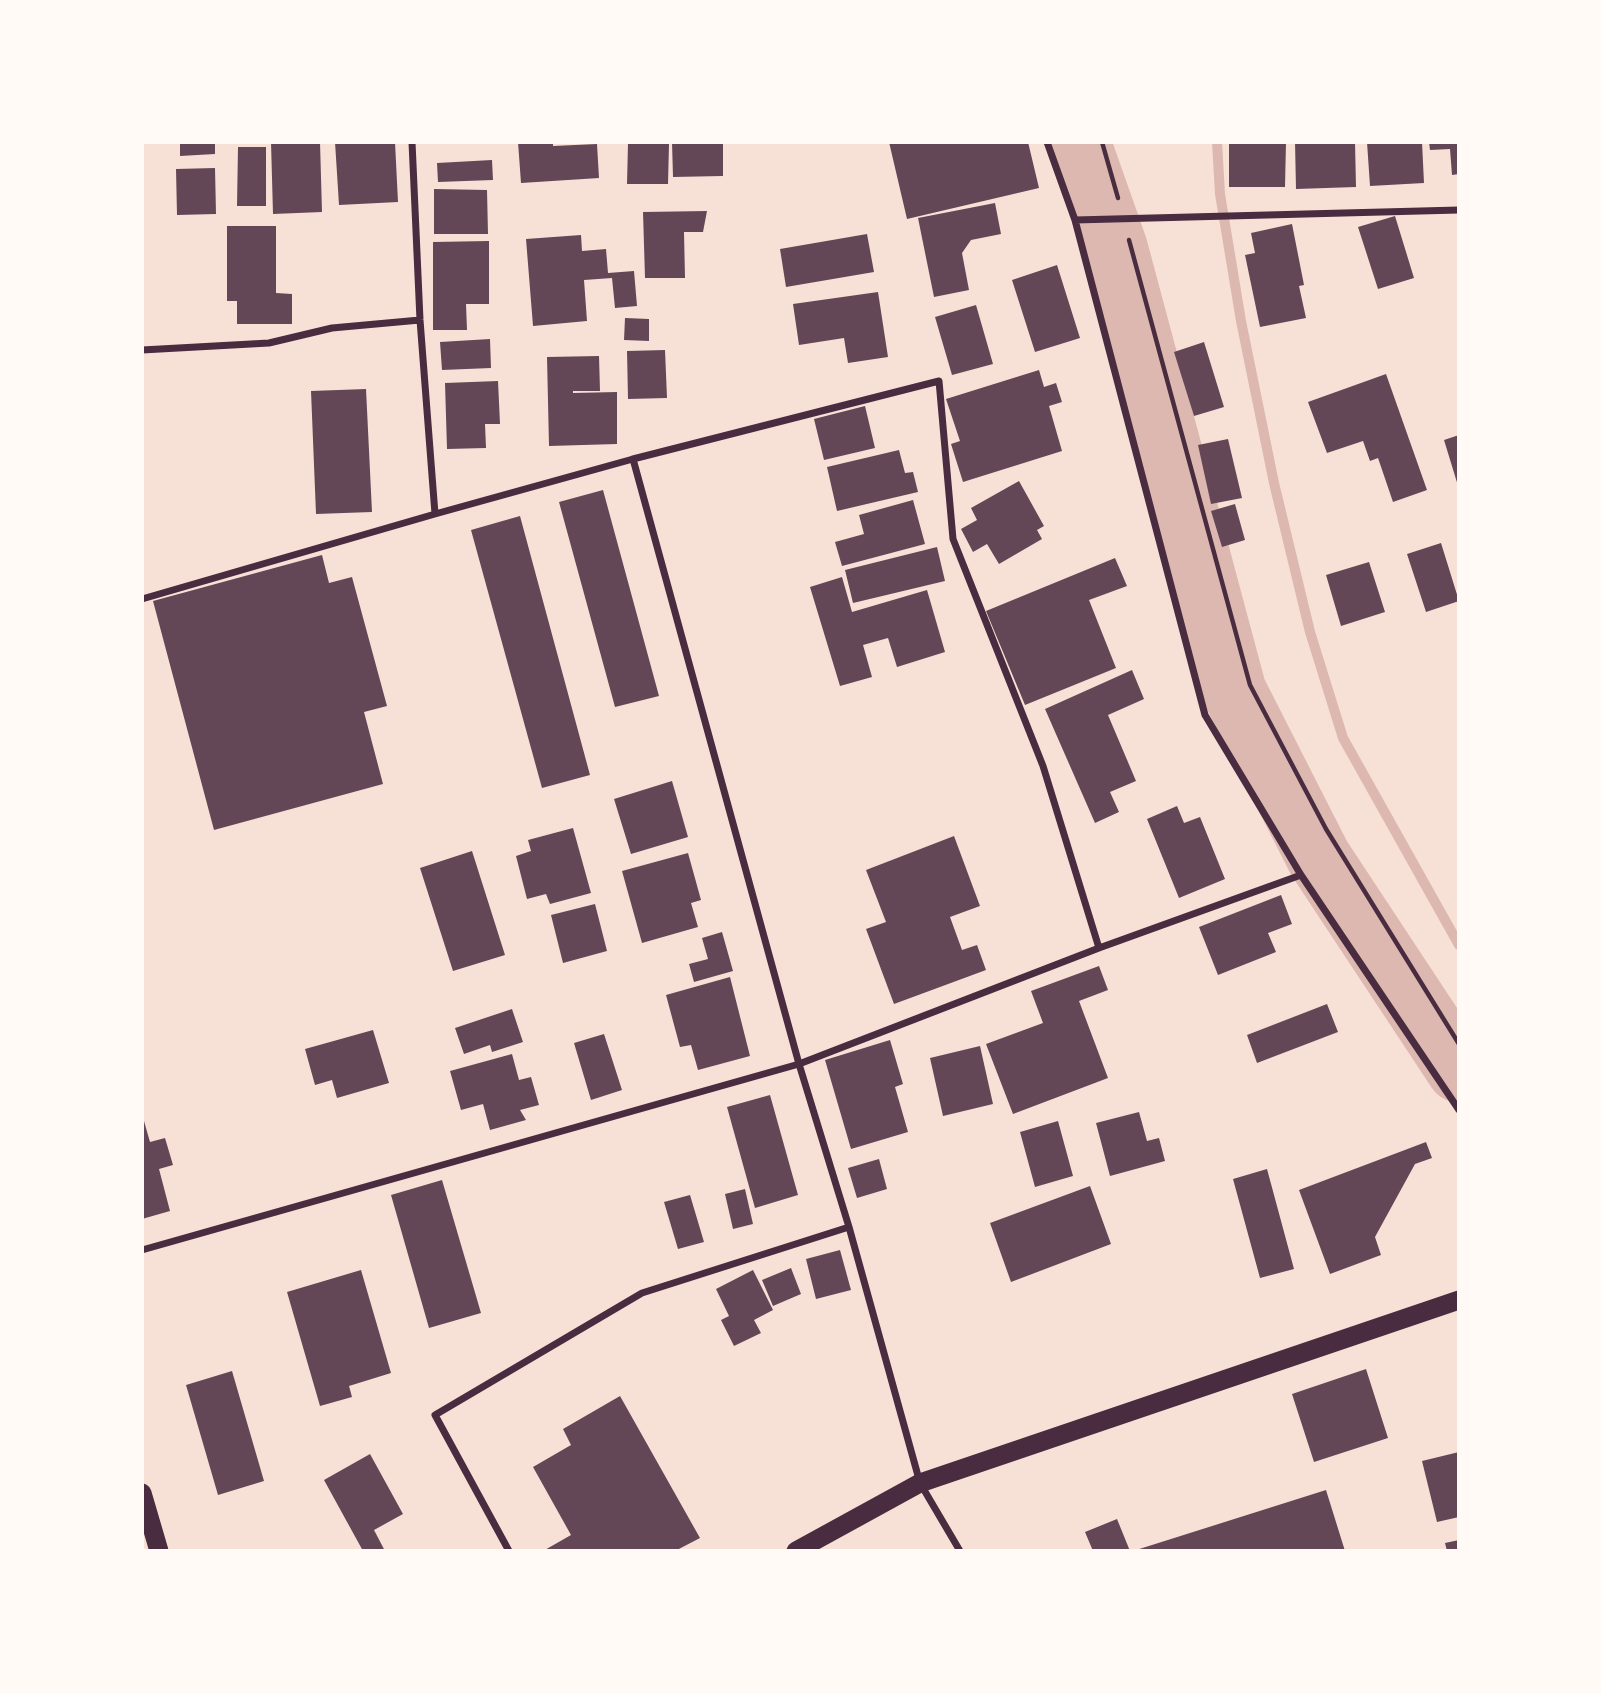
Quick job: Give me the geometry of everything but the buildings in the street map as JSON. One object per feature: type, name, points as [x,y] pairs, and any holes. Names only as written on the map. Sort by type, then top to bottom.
[{"type":"highway","points":[[796,1551],[920,1483],[1459,1300]]},
{"type":"highway","points":[[142,1493],[159,1551]]},
{"type":"street","points":[[412,142],[420,320],[435,514]]},
{"type":"street","points":[[1048,142],[1074,220],[1205,715],[1301,875],[1459,1110]]},
{"type":"street","points":[[1074,220],[1459,210]]},
{"type":"street","points":[[142,350],[269,344],[332,328],[420,320]]},
{"type":"street","points":[[142,599],[633,459],[939,381],[953,539],[1043,766],[1099,948]]},
{"type":"street","points":[[633,459],[799,1064],[849,1227],[920,1483],[960,1551]]},
{"type":"street","points":[[142,1250],[799,1064],[1099,948],[1301,875]]},
{"type":"street","points":[[509,1551],[435,1415],[642,1293],[849,1227]]},
{"type":"path","points":[[1102,142],[1250,685],[1326,829],[1459,1044]]},
{"type":"waterway","points":[[1078,142],[1115,247],[1234,691],[1319,858],[1459,1070]]},
{"type":"waterway","points":[[1217,142],[1220,194],[1241,321],[1274,483],[1310,632],[1343,738],[1459,945]]}]
